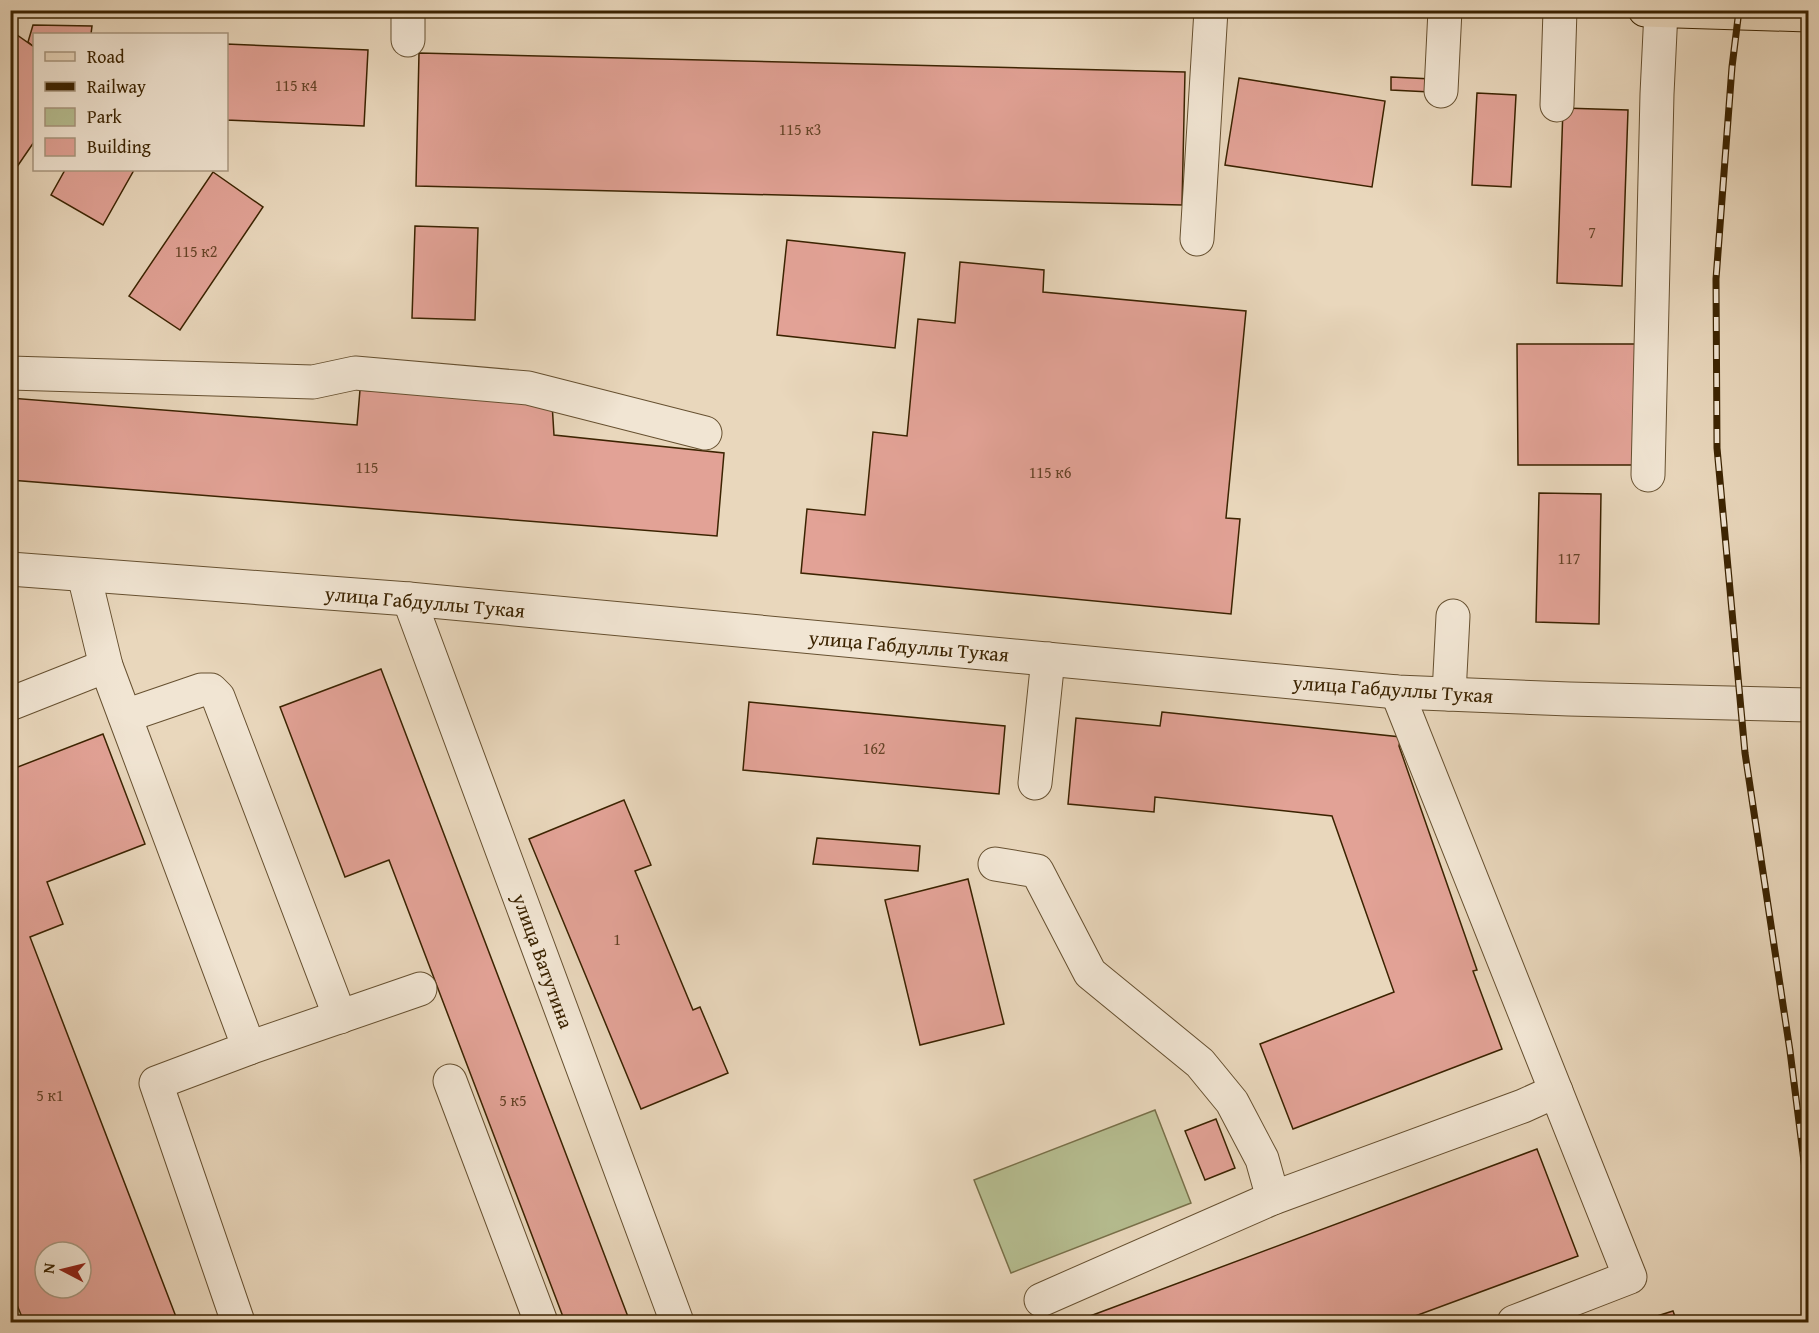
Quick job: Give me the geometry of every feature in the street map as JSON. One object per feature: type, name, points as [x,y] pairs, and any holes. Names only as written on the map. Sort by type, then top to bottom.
[{"type":"main road","points":[[1645,10],[1809,15]]},
{"type":"street","points":[[1197,239],[1211,10]]},
{"type":"street","points":[[1441,91],[1445,10]]},
{"type":"street","points":[[1557,105],[1560,10]]},
{"type":"street","points":[[1648,475],[1661,11]]},
{"type":"street","points":[[10,373],[313,382],[355,373],[528,388],[705,433]]},
{"type":"street","name":"улица Габдуллы Тукая","points":[[10,569],[409,599],[1397,692],[1809,705]]},
{"type":"street","points":[[84,575],[106,666],[249,1048]]},
{"type":"street","name":"улица Ватутина","points":[[409,599],[677,1323]]},
{"type":"street","points":[[1449,694],[1453,616]]},
{"type":"street","points":[[1035,783],[1048,659]]},
{"type":"street","points":[[10,704],[106,666]]},
{"type":"street","points":[[125,716],[201,690],[212,690],[218,697],[340,1017]]},
{"type":"street","points":[[1397,692],[1630,1277],[1514,1323]]},
{"type":"street","points":[[995,864],[1037,871],[1090,973],[1200,1063],[1232,1102],[1262,1159],[1273,1198]]},
{"type":"street","points":[[238,1323],[156,1083],[420,989]]},
{"type":"street","points":[[450,1081],[541,1323]]},
{"type":"street","points":[[1041,1300],[1273,1198],[1523,1106],[1556,1091]]},
{"type":"green space","points":[[1155,1110],[1191,1203],[1011,1273],[974,1180]]},
{"type":"building","points":[[33,25],[92,26],[91,33],[33,33],[33,46],[28,42]]},
{"type":"building","points":[[10,30],[33,46],[33,143],[10,177]]},
{"type":"building","points":[[228,44],[368,50],[364,126],[228,120]]},
{"type":"building","points":[[419,53],[1185,72],[1182,205],[416,186]]},
{"type":"building","points":[[1391,77],[1432,79],[1430,92],[1391,90]]},
{"type":"building","points":[[1239,78],[1385,101],[1372,187],[1225,165]]},
{"type":"building","points":[[1477,93],[1516,95],[1511,187],[1472,185]]},
{"type":"building","points":[[1563,108],[1628,110],[1622,286],[1557,283]]},
{"type":"building","points":[[64,171],[133,171],[103,225],[51,195]]},
{"type":"building","points":[[213,172],[263,207],[180,330],[129,296]]},
{"type":"building","points":[[415,226],[478,228],[475,320],[412,318]]},
{"type":"building","points":[[787,240],[905,253],[895,348],[777,335]]},
{"type":"building","points":[[960,262],[1044,270],[1043,292],[1246,311],[1226,518],[1240,519],[1231,614],[801,573],[807,509],[865,515],[873,432],[907,436],[918,319],[955,323]]},
{"type":"building","points":[[1517,344],[1640,344],[1640,465],[1518,465]]},
{"type":"building","points":[[360,390],[552,403],[554,435],[724,453],[717,536],[10,480],[10,398],[357,425]]},
{"type":"building","points":[[1539,493],[1601,494],[1599,624],[1536,622]]},
{"type":"building","points":[[381,669],[630,1322],[565,1322],[389,860],[345,877],[280,707]]},
{"type":"building","points":[[749,702],[1005,726],[999,794],[743,770]]},
{"type":"building","points":[[1162,712],[1401,737],[1399,746],[1477,970],[1473,971],[1502,1049],[1293,1129],[1260,1044],[1394,992],[1332,816],[1155,797],[1154,812],[1068,804],[1076,718],[1160,726]]},
{"type":"building","points":[[103,734],[145,844],[47,882],[63,924],[30,937],[178,1322],[24,1322],[10,1288],[10,770]]},
{"type":"building","points":[[624,800],[651,865],[635,871],[693,1010],[700,1007],[728,1073],[641,1109],[529,839]]},
{"type":"building","points":[[817,838],[920,846],[918,871],[813,864]]},
{"type":"building","points":[[968,879],[1004,1024],[920,1045],[885,900]]},
{"type":"building","points":[[1216,1119],[1235,1168],[1205,1180],[1185,1131]]},
{"type":"building","points":[[1537,1149],[1578,1256],[1399,1322],[1074,1322]]},
{"type":"building","points":[[1673,1311],[1677,1322],[1638,1322]]},
{"type":"railway","points":[[1739,10],[1732,67],[1716,279],[1717,448],[1745,753],[1790,1051],[1808,1193]]}]
